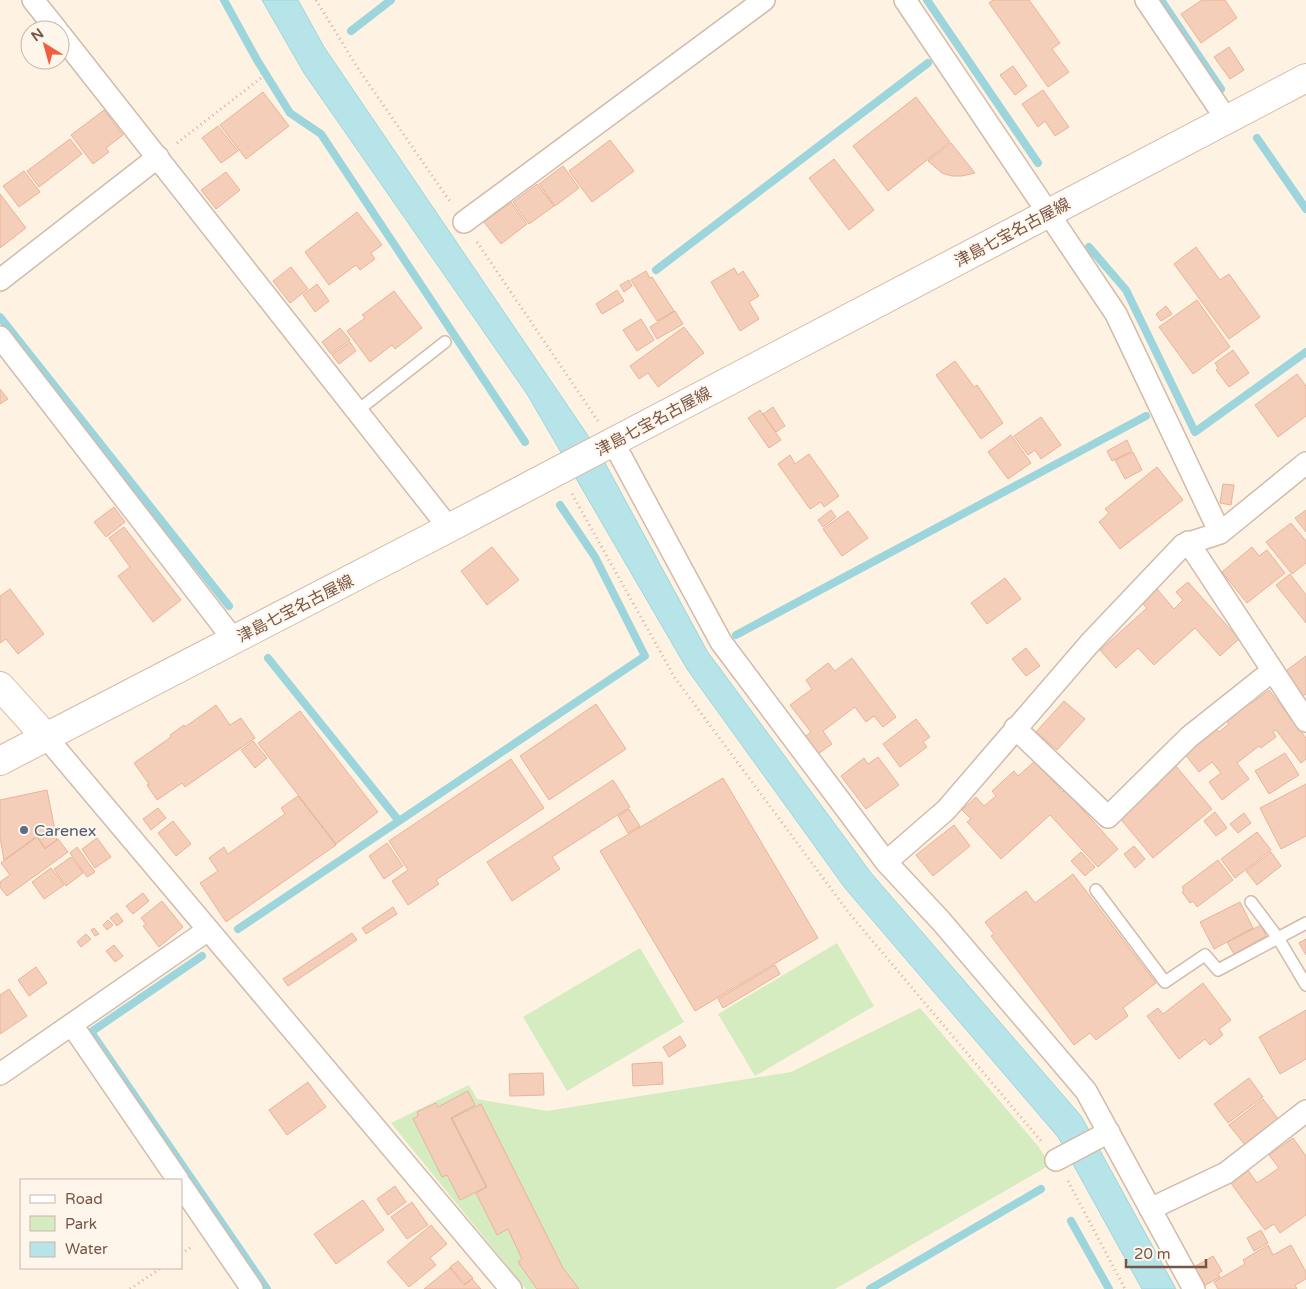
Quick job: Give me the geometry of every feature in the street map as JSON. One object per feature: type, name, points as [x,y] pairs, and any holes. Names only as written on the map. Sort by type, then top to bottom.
[{"type":"main road","name":"津島七宝名古屋線","points":[[0,761],[560,470],[1306,78]]},
{"type":"main road","points":[[0,686],[46,737]]},
{"type":"street","points":[[33,0],[49,20]]},
{"type":"street","points":[[464,222],[764,0]]},
{"type":"street","points":[[905,0],[1116,314],[1220,533]]},
{"type":"street","points":[[1146,0],[1227,120]]},
{"type":"street","points":[[70,47],[449,528]]},
{"type":"street","points":[[0,280],[158,157]]},
{"type":"street","points":[[0,337],[234,640]]},
{"type":"street","points":[[609,444],[721,642],[886,862],[941,921],[1086,1091],[1104,1134],[1150,1209],[1194,1289]]},
{"type":"street","points":[[886,862],[946,810],[1090,643],[1188,542],[1220,533],[1306,463]]},
{"type":"street","points":[[1188,542],[1306,721]]},
{"type":"street","points":[[1015,728],[1108,817],[1189,737],[1272,671]]},
{"type":"street","points":[[46,737],[511,1289]]},
{"type":"street","points":[[0,1074],[208,930]]},
{"type":"street","points":[[72,1025],[177,1179]]},
{"type":"street","points":[[1150,1209],[1226,1173],[1306,1111]]},
{"type":"street","points":[[1061,1157],[1104,1134]]},
{"type":"street","points":[[182,1187],[252,1289]]},
{"type":"lane","points":[[357,411],[445,342]]},
{"type":"lane","points":[[1096,890],[1165,982],[1205,955],[1218,970],[1306,923]]},
{"type":"lane","points":[[1251,902],[1278,938],[1306,984]]},
{"type":"path","points":[[316,0],[357,67],[464,222],[609,444]]},
{"type":"path","points":[[158,157],[261,78]]},
{"type":"path","points":[[560,470],[675,678],[849,913],[1061,1157],[1125,1289]]},
{"type":"path","points":[[130,1289],[160,1269]]},
{"type":"green space","points":[[837,943],[874,1006],[755,1076],[718,1014]]},
{"type":"green space","points":[[640,948],[684,1022],[567,1091],[523,1017]]},
{"type":"green space","points":[[920,1008],[1038,1146],[1050,1165],[835,1289],[526,1289],[391,1123],[469,1085],[477,1099],[547,1111],[791,1072]]},
{"type":"water","points":[[262,0],[298,0],[324,47],[599,452],[707,651],[871,873],[1081,1116],[1176,1289],[1142,1289],[1058,1137],[845,888],[687,669],[527,394],[304,73]]},
{"type":"building","points":[[993,0],[1029,0],[1060,43],[1052,49],[1069,72],[1048,87],[989,3]]},
{"type":"building","points":[[1202,0],[1225,0],[1237,18],[1201,43],[1181,14]]},
{"type":"building","points":[[1229,47],[1244,70],[1230,79],[1214,57]]},
{"type":"building","points":[[1013,66],[1027,86],[1015,95],[1000,75]]},
{"type":"building","points":[[1043,90],[1069,127],[1055,136],[1045,121],[1038,127],[1022,104]]},
{"type":"building","points":[[263,92],[289,126],[246,159],[220,125]]},
{"type":"building","points":[[916,97],[950,142],[888,191],[853,146]]},
{"type":"building","points":[[104,110],[123,135],[106,148],[109,152],[93,164],[71,135]]},
{"type":"building","points":[[218,126],[238,151],[221,163],[202,138]]},
{"type":"building","points":[[70,139],[82,154],[39,187],[27,171]]},
{"type":"building","points":[[610,140],[634,171],[592,202],[569,171]]},
{"type":"building","points":[[951,143],[975,173],[952,176],[942,173],[928,161]]},
{"type":"building","points":[[834,159],[874,210],[849,230],[809,178]]},
{"type":"building","points":[[563,166],[579,188],[555,206],[539,184]]},
{"type":"building","points":[[24,171],[40,192],[19,207],[3,186]]},
{"type":"building","points":[[226,172],[240,190],[216,209],[201,190]]},
{"type":"building","points":[[537,184],[554,206],[529,224],[513,202]]},
{"type":"building","points":[[0,194],[26,228],[0,248]]},
{"type":"building","points":[[511,202],[527,224],[501,244],[484,222]]},
{"type":"building","points":[[357,212],[382,245],[371,253],[375,259],[360,270],[356,265],[329,285],[305,252]]},
{"type":"building","points":[[1196,247],[1220,280],[1229,274],[1260,317],[1229,339],[1174,264]]},
{"type":"building","points":[[291,267],[308,289],[290,303],[273,281]]},
{"type":"building","points":[[734,268],[738,275],[743,271],[759,296],[749,302],[759,319],[740,331],[711,282]]},
{"type":"building","points":[[646,271],[674,311],[657,321],[631,280]]},
{"type":"building","points":[[629,280],[632,286],[624,292],[620,285]]},
{"type":"building","points":[[317,284],[329,301],[315,312],[303,295]]},
{"type":"building","points":[[617,290],[624,301],[602,314],[596,304]]},
{"type":"building","points":[[394,291],[422,328],[395,349],[392,345],[370,362],[347,331],[365,318],[362,315]]},
{"type":"building","points":[[1197,300],[1230,347],[1193,374],[1159,327]]},
{"type":"building","points":[[1166,306],[1172,314],[1161,321],[1156,314]]},
{"type":"building","points":[[675,311],[683,324],[657,339],[650,327]]},
{"type":"building","points":[[641,319],[654,340],[637,351],[623,330]]},
{"type":"building","points":[[684,327],[704,353],[658,387],[648,373],[639,379],[630,366]]},
{"type":"building","points":[[340,328],[350,340],[331,354],[322,342]]},
{"type":"building","points":[[350,342],[356,351],[339,364],[332,355]]},
{"type":"building","points":[[1233,350],[1249,373],[1229,387],[1216,370],[1218,368],[1215,363]]},
{"type":"building","points":[[955,361],[974,387],[977,385],[1003,423],[981,439],[936,375]]},
{"type":"building","points":[[1297,374],[1306,386],[1306,416],[1278,437],[1255,405]]},
{"type":"building","points":[[0,389],[8,399],[0,404]]},
{"type":"building","points":[[773,407],[785,426],[776,432],[763,414]]},
{"type":"building","points":[[760,410],[781,440],[769,448],[748,418]]},
{"type":"building","points":[[1041,417],[1061,445],[1041,459],[1035,450],[1028,455],[1014,436]]},
{"type":"building","points":[[1011,435],[1031,463],[1008,479],[988,452]]},
{"type":"building","points":[[1127,440],[1132,451],[1112,461],[1107,451]]},
{"type":"building","points":[[1133,452],[1142,470],[1125,479],[1115,460]]},
{"type":"building","points":[[809,454],[839,496],[824,507],[821,502],[810,509],[778,464],[790,455],[795,464]]},
{"type":"building","points":[[1157,467],[1183,500],[1120,549],[1099,522],[1109,513],[1105,509]]},
{"type":"building","points":[[1223,484],[1234,485],[1231,505],[1220,503]]},
{"type":"building","points":[[114,507],[125,522],[106,537],[94,522]]},
{"type":"building","points":[[831,510],[836,517],[823,527],[818,520]]},
{"type":"building","points":[[1306,510],[1306,532],[1295,518]]},
{"type":"building","points":[[848,511],[868,538],[842,556],[823,529]]},
{"type":"building","points":[[1291,523],[1306,541],[1306,563],[1292,574],[1266,542]]},
{"type":"building","points":[[124,527],[181,600],[153,622],[118,576],[130,567],[109,538]]},
{"type":"building","points":[[492,547],[519,580],[487,605],[461,571]]},
{"type":"building","points":[[1252,547],[1259,556],[1267,550],[1285,573],[1247,603],[1222,572]]},
{"type":"building","points":[[1290,574],[1306,595],[1306,623],[1276,585]]},
{"type":"building","points":[[1005,578],[1021,599],[987,624],[971,603]]},
{"type":"building","points":[[1188,582],[1239,639],[1220,656],[1195,628],[1154,665],[1138,648],[1116,668],[1100,650],[1147,608],[1142,603],[1157,589],[1174,609],[1183,600],[1176,592]]},
{"type":"building","points":[[10,589],[44,634],[18,654],[6,639],[0,643],[0,596]]},
{"type":"building","points":[[1026,648],[1040,666],[1026,676],[1012,659]]},
{"type":"building","points":[[1306,656],[1306,694],[1301,697],[1283,673]]},
{"type":"building","points":[[852,658],[896,717],[883,727],[874,716],[866,722],[855,707],[823,731],[832,744],[818,754],[805,737],[811,732],[790,705],[812,689],[806,680],[828,663],[835,671]]},
{"type":"building","points":[[1269,690],[1306,738],[1306,759],[1301,763],[1276,730],[1273,732],[1276,737],[1261,748],[1259,746],[1237,763],[1249,779],[1222,800],[1209,782],[1221,773],[1212,762],[1199,772],[1184,753],[1216,729],[1219,732],[1229,724],[1225,718],[1250,700],[1252,703]]},
{"type":"building","points":[[1064,701],[1085,719],[1057,750],[1036,732]]},
{"type":"building","points":[[596,704],[626,749],[549,800],[520,756]]},
{"type":"building","points":[[216,705],[230,725],[241,718],[255,738],[185,787],[182,783],[157,800],[147,785],[149,784],[134,763],[171,737],[170,735],[184,725],[185,727]]},
{"type":"building","points":[[300,711],[378,812],[336,844],[258,743]]},
{"type":"building","points":[[916,719],[930,737],[923,742],[927,747],[900,767],[883,744]]},
{"type":"building","points":[[253,741],[267,758],[255,768],[241,750]]},
{"type":"building","points":[[1285,753],[1299,775],[1269,794],[1255,771]]},
{"type":"building","points":[[878,757],[899,785],[866,809],[841,776],[864,758],[868,764]]},
{"type":"building","points":[[511,759],[544,808],[436,880],[439,884],[408,905],[392,881],[408,870],[389,841]]},
{"type":"building","points":[[1035,761],[1063,792],[1065,790],[1118,849],[1098,867],[1050,815],[1001,859],[967,822],[971,819],[962,810],[976,797],[984,806],[996,796],[992,791],[1014,771],[1018,776]]},
{"type":"building","points":[[1175,765],[1212,809],[1153,858],[1119,817],[1158,785],[1155,781]]},
{"type":"building","points":[[723,778],[818,938],[695,1011],[600,851]]},
{"type":"building","points":[[613,780],[630,807],[552,857],[560,869],[512,901],[487,862]]},
{"type":"building","points":[[1306,784],[1306,836],[1281,849],[1260,808]]},
{"type":"building","points":[[47,790],[57,840],[45,848],[37,836],[4,860],[0,837],[0,800]]},
{"type":"building","points":[[298,796],[336,845],[226,922],[200,883],[218,871],[209,858],[224,847],[228,854],[285,814],[281,808]]},
{"type":"building","points":[[158,808],[166,818],[151,830],[143,819]]},
{"type":"building","points":[[629,809],[640,826],[628,833],[618,816]]},
{"type":"building","points":[[1215,812],[1227,828],[1216,836],[1204,821]]},
{"type":"building","points":[[1244,813],[1251,823],[1238,833],[1230,824]]},
{"type":"building","points":[[173,821],[191,844],[176,856],[158,833]]},
{"type":"building","points":[[954,825],[970,846],[933,876],[916,855]]},
{"type":"building","points":[[1257,832],[1271,850],[1235,878],[1221,859]]},
{"type":"building","points":[[37,837],[45,849],[58,839],[68,852],[7,896],[0,887],[0,882],[10,875],[1,863]]},
{"type":"building","points":[[97,838],[111,857],[95,868],[82,849]]},
{"type":"building","points":[[387,843],[403,866],[384,879],[369,856]]},
{"type":"building","points":[[1134,846],[1145,859],[1135,868],[1124,854]]},
{"type":"building","points":[[77,847],[95,872],[87,877],[70,853]]},
{"type":"building","points":[[1081,852],[1095,867],[1085,876],[1071,861]]},
{"type":"building","points":[[1271,852],[1281,866],[1257,885],[1246,871]]},
{"type":"building","points":[[71,857],[83,873],[66,886],[54,869]]},
{"type":"building","points":[[1218,860],[1233,880],[1197,907],[1193,901],[1190,903],[1182,892],[1184,890],[1182,887]]},
{"type":"building","points":[[51,868],[64,885],[44,899],[32,882]]},
{"type":"building","points":[[1073,874],[1156,983],[1123,1008],[1128,1016],[1096,1040],[1090,1033],[1074,1045],[991,936],[994,934],[985,922],[1026,891],[1035,903]]},
{"type":"building","points":[[143,893],[149,901],[133,914],[126,906]]},
{"type":"building","points":[[162,901],[183,927],[159,947],[143,926],[146,924],[141,918]]},
{"type":"building","points":[[1240,902],[1253,928],[1214,949],[1200,922]]},
{"type":"building","points":[[393,907],[397,914],[366,934],[362,928]]},
{"type":"building","points":[[117,913],[123,921],[117,926],[110,918]]},
{"type":"building","points":[[108,920],[113,925],[107,930],[103,925]]},
{"type":"building","points":[[1261,925],[1266,936],[1234,954],[1227,942]]},
{"type":"building","points":[[94,928],[99,934],[95,936],[91,930]]},
{"type":"building","points":[[352,933],[357,940],[288,986],[283,979]]},
{"type":"building","points":[[86,934],[91,939],[81,947],[77,942]]},
{"type":"building","points":[[1306,939],[1306,955],[1299,943]]},
{"type":"building","points":[[114,945],[123,956],[115,962],[106,951]]},
{"type":"building","points":[[775,965],[780,974],[723,1008],[718,999]]},
{"type":"building","points":[[36,967],[47,983],[29,996],[18,980]]},
{"type":"building","points":[[1203,983],[1231,1020],[1219,1029],[1223,1035],[1210,1045],[1205,1039],[1179,1059],[1147,1016],[1158,1008],[1163,1014]]},
{"type":"building","points":[[9,989],[27,1016],[0,1034],[0,995]]},
{"type":"building","points":[[1306,1010],[1306,1059],[1280,1074],[1259,1037]]},
{"type":"building","points":[[680,1036],[686,1046],[669,1057],[663,1047]]},
{"type":"building","points":[[662,1062],[663,1084],[633,1086],[632,1064]]},
{"type":"building","points":[[543,1073],[544,1095],[510,1096],[509,1074]]},
{"type":"building","points":[[1249,1078],[1263,1097],[1228,1123],[1214,1104]]},
{"type":"building","points":[[308,1082],[326,1107],[287,1135],[269,1110]]},
{"type":"building","points":[[468,1091],[475,1105],[451,1118],[486,1187],[460,1200],[447,1175],[442,1177],[413,1119],[418,1116],[417,1112],[436,1103],[438,1107]]},
{"type":"building","points":[[1263,1099],[1279,1120],[1245,1145],[1229,1125]]},
{"type":"building","points":[[481,1104],[563,1268],[579,1289],[537,1289],[518,1262],[522,1259],[508,1229],[497,1235],[476,1193],[487,1187],[452,1118]]},
{"type":"building","points":[[1293,1138],[1306,1156],[1306,1215],[1280,1233],[1274,1224],[1265,1230],[1230,1182],[1247,1169],[1257,1183],[1279,1168],[1269,1155]]},
{"type":"building","points":[[395,1186],[406,1202],[388,1215],[377,1199]]},
{"type":"building","points":[[363,1200],[384,1230],[336,1264],[314,1234]]},
{"type":"building","points":[[412,1202],[428,1225],[407,1239],[391,1217]]},
{"type":"building","points":[[431,1225],[447,1244],[430,1258],[436,1265],[409,1287],[387,1262]]},
{"type":"building","points":[[1261,1230],[1268,1243],[1254,1251],[1247,1238]]},
{"type":"building","points":[[1268,1245],[1273,1255],[1291,1245],[1306,1272],[1306,1279],[1295,1285],[1297,1289],[1218,1289],[1214,1282],[1245,1264],[1243,1260]]},
{"type":"building","points":[[1213,1256],[1222,1271],[1218,1274],[1220,1277],[1204,1286],[1194,1267]]},
{"type":"building","points":[[458,1261],[473,1278],[465,1284],[450,1267]]},
{"type":"building","points":[[450,1268],[464,1285],[472,1279],[481,1289],[424,1289]]},
{"type":"waterway","points":[[224,0],[257,60],[290,113],[321,134],[525,442]]},
{"type":"waterway","points":[[351,31],[391,0]]},
{"type":"waterway","points":[[927,0],[1038,163]]},
{"type":"waterway","points":[[1161,0],[1221,89]]},
{"type":"waterway","points":[[656,270],[928,63]]},
{"type":"waterway","points":[[1257,138],[1306,209]]},
{"type":"waterway","points":[[1089,247],[1126,290],[1195,432],[1306,352]]},
{"type":"waterway","points":[[0,317],[229,606]]},
{"type":"waterway","points":[[736,635],[1146,416]]},
{"type":"waterway","points":[[238,929],[645,656],[595,557],[560,505]]},
{"type":"waterway","points":[[268,658],[399,821]]},
{"type":"waterway","points":[[202,956],[91,1032],[267,1289]]},
{"type":"waterway","points":[[870,1289],[1041,1189]]},
{"type":"waterway","points":[[1071,1221],[1109,1289]]},
{"type":"place","name":"Carenex","points":[[24,830]]}]
